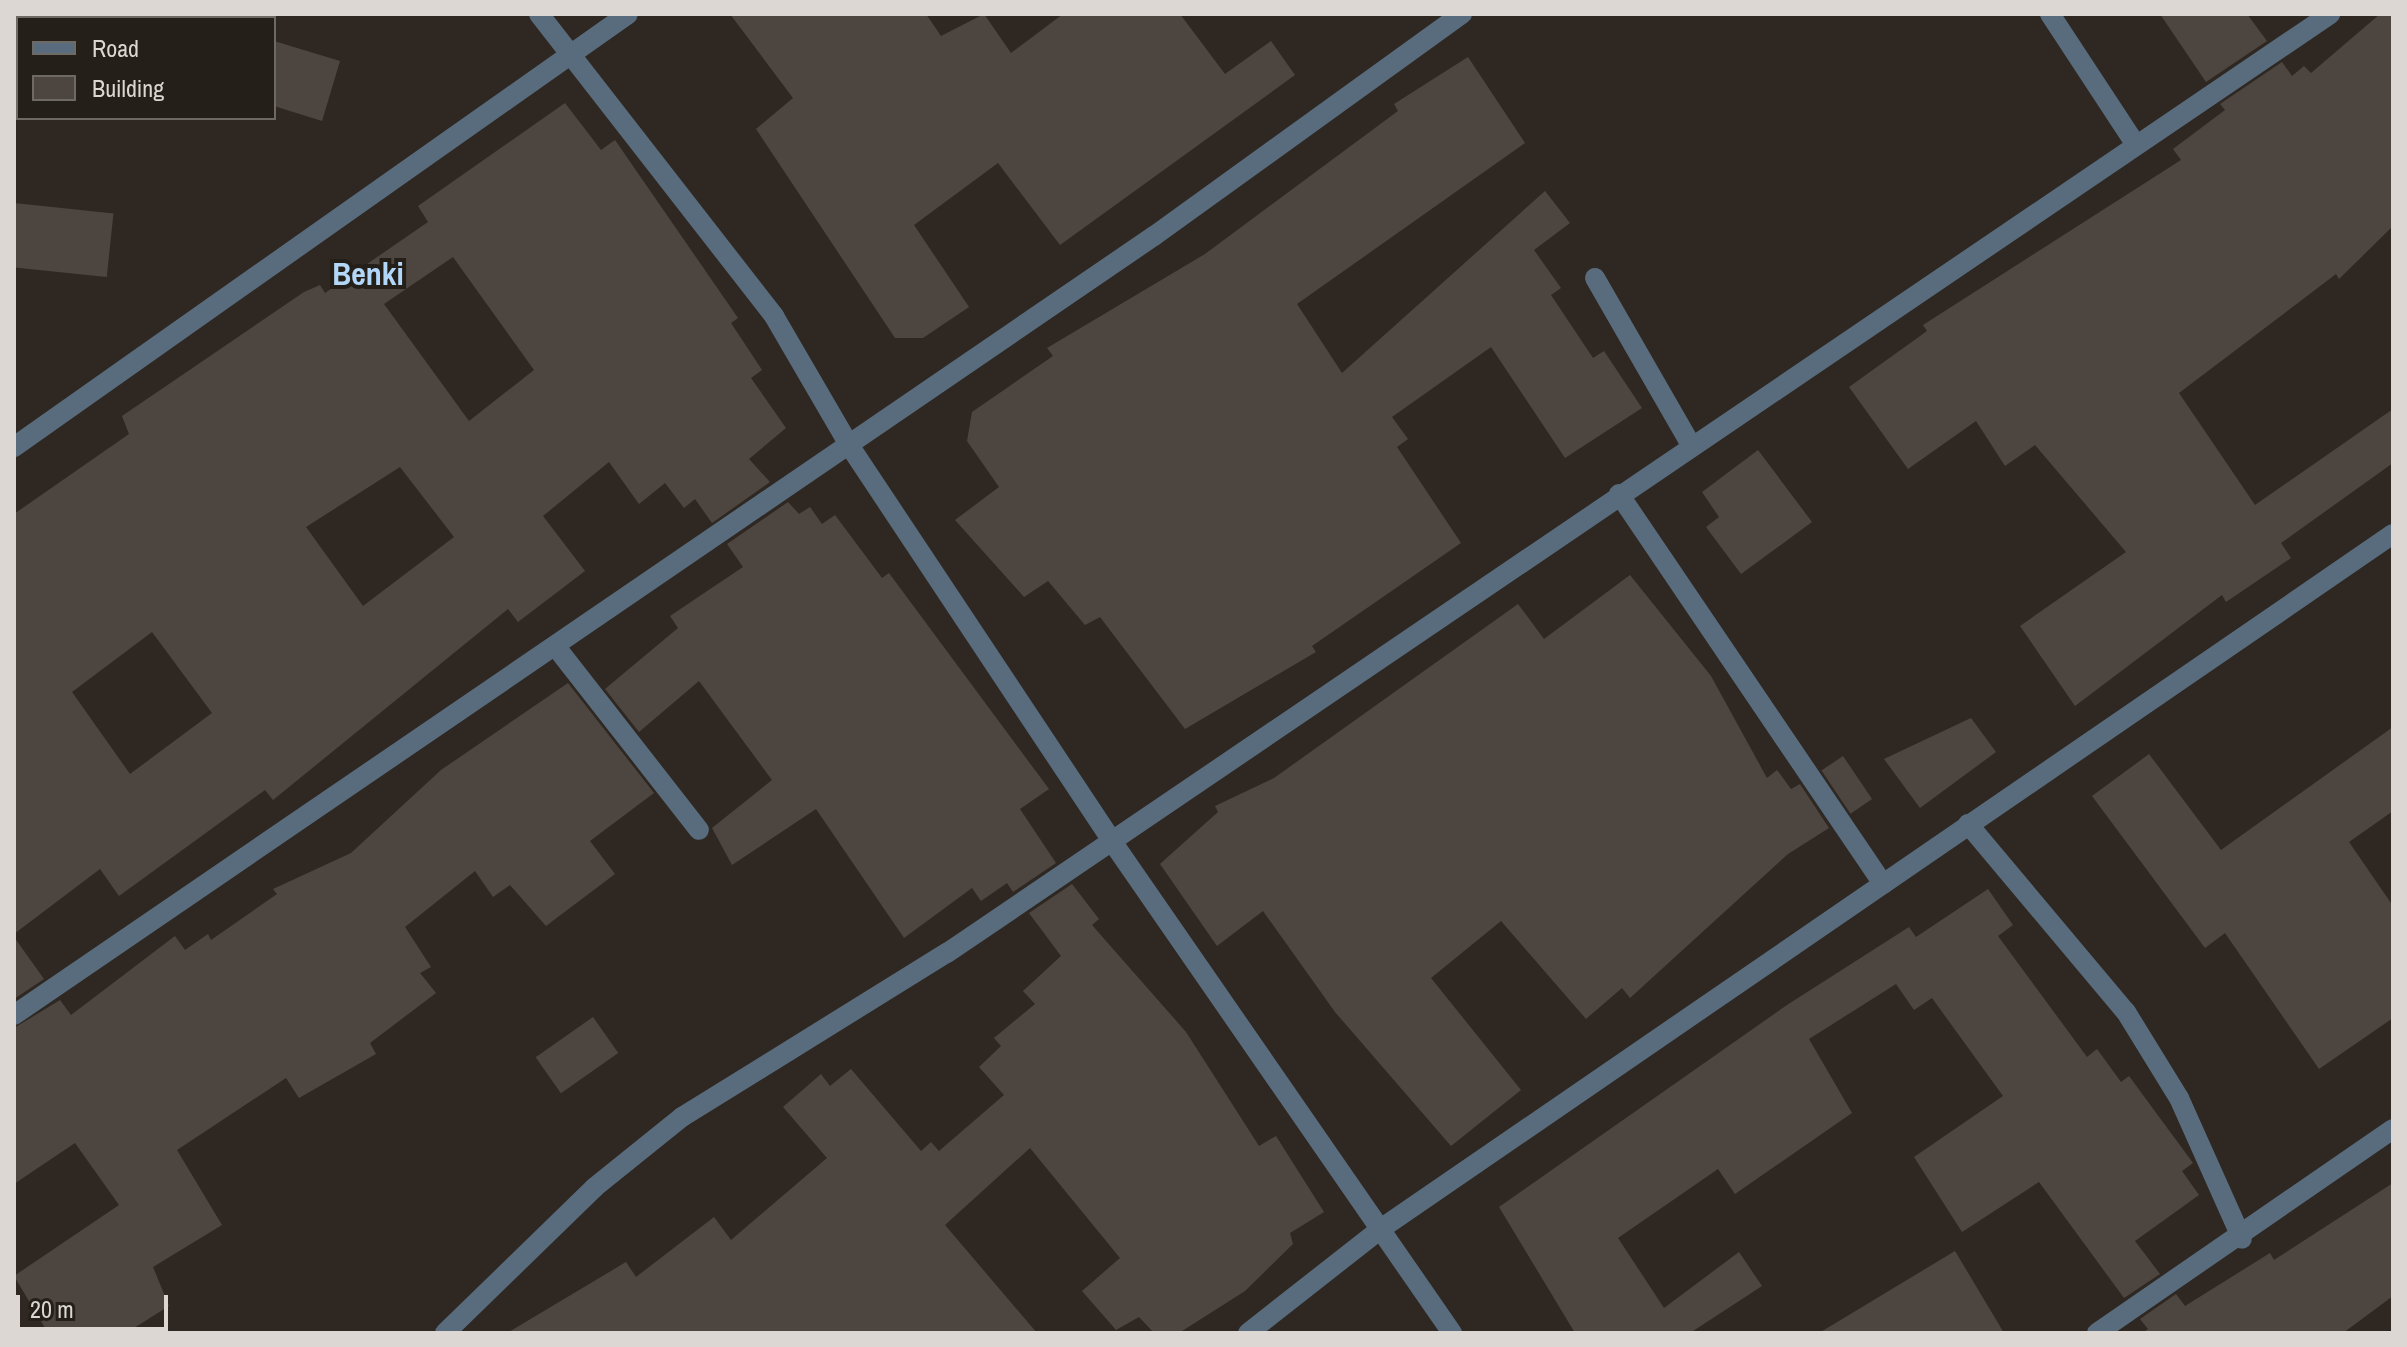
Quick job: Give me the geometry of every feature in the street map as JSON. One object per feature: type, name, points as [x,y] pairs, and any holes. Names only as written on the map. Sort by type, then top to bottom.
[{"type":"street","points":[[539,14],[566,55],[774,316],[849,445],[1109,837],[1452,1333]]},
{"type":"street","points":[[14,447],[628,14]]},
{"type":"street","points":[[14,1015],[849,445],[1462,14]]},
{"type":"street","points":[[2050,14],[2136,145]]},
{"type":"street","points":[[445,1333],[664,1130],[855,1014],[1109,837],[2330,14]]},
{"type":"street","points":[[1595,278],[1691,445]]},
{"type":"street","points":[[1619,494],[1883,884]]},
{"type":"street","points":[[1248,1333],[1382,1228],[2393,534]]},
{"type":"street","points":[[556,647],[699,830]]},
{"type":"street","points":[[1968,824],[2126,1012],[2179,1098],[2242,1239]]},
{"type":"street","points":[[2097,1333],[2242,1239],[2393,1129]]},
{"type":"building","points":[[730,14],[926,14],[941,36],[984,14],[1011,53],[1063,14],[1180,14],[1225,74],[1271,41],[1295,75],[1060,245],[998,163],[914,225],[969,307],[923,338],[895,338],[756,129],[793,98]]},
{"type":"building","points":[[2160,14],[2247,14],[2267,41],[2206,82]]},
{"type":"building","points":[[2380,14],[2393,14],[2393,226],[2339,279],[2336,274],[2179,393],[2255,505],[2393,409],[2393,463],[2281,543],[2291,558],[2226,602],[2222,595],[2075,706],[2020,626],[2126,552],[2035,445],[2005,466],[1976,421],[1908,469],[1849,387],[1927,331],[1923,325],[2181,160],[2173,149],[2225,110],[2220,104],[2282,62],[2292,76],[2304,66],[2311,73]]},
{"type":"building","points":[[276,42],[340,61],[322,121],[276,107]]},
{"type":"building","points":[[1468,57],[1525,143],[1297,304],[1342,373],[1545,191],[1570,223],[1534,250],[1561,288],[1551,295],[1593,358],[1604,351],[1642,408],[1565,458],[1491,347],[1392,417],[1408,439],[1397,447],[1461,543],[1312,646],[1316,652],[1185,729],[1100,617],[1085,625],[1048,581],[1024,597],[955,520],[999,487],[967,441],[972,412],[1053,356],[1047,348],[1205,254],[1398,111],[1394,104]]},
{"type":"building","points":[[565,103],[601,150],[615,140],[738,318],[731,323],[762,370],[751,378],[786,428],[749,459],[770,482],[712,523],[695,499],[684,508],[665,483],[639,504],[609,462],[543,516],[585,571],[518,622],[508,609],[273,800],[265,790],[119,896],[100,869],[14,934],[14,514],[129,434],[122,416],[304,292],[320,285],[325,293],[428,222],[418,206]],"holes":[[[453,257],[534,370],[469,421],[384,304]],[[400,467],[454,537],[363,606],[306,527]],[[152,632],[212,713],[130,774],[72,692]]]},
{"type":"building","points":[[14,203],[113,213],[107,277],[14,267]]},
{"type":"building","points":[[1758,450],[1812,522],[1741,574],[1706,527],[1719,517],[1702,492]]},
{"type":"building","points":[[788,502],[799,514],[810,507],[822,524],[835,515],[882,578],[889,573],[1049,789],[1020,809],[1056,863],[1013,892],[1007,883],[981,901],[972,888],[904,938],[816,809],[732,865],[712,828],[772,780],[699,681],[639,732],[605,689],[678,628],[670,616],[743,567],[727,544]]},
{"type":"building","points":[[1630,575],[1711,676],[1767,778],[1777,770],[1791,789],[1800,784],[1829,828],[1788,854],[1630,998],[1622,988],[1586,1019],[1501,921],[1431,978],[1521,1090],[1451,1146],[1335,1012],[1263,911],[1217,946],[1160,864],[1218,812],[1215,806],[1274,778],[1518,604],[1544,639]]},
{"type":"building","points":[[568,683],[654,793],[590,841],[615,874],[546,926],[510,885],[493,897],[475,871],[405,927],[431,967],[420,973],[436,993],[370,1043],[376,1054],[299,1098],[286,1078],[177,1150],[222,1225],[153,1267],[169,1306],[126,1333],[48,1333],[14,1276],[119,1205],[75,1143],[14,1184],[14,1028],[60,1000],[71,1015],[175,936],[185,950],[208,934],[211,940],[277,894],[273,889],[351,853],[441,770]]},
{"type":"building","points":[[1971,718],[1996,752],[1920,808],[1884,759]]},
{"type":"building","points":[[2393,727],[2393,811],[2349,842],[2393,906],[2393,1018],[2319,1069],[2225,933],[2205,948],[2092,796],[2149,754],[2221,850]]},
{"type":"building","points":[[1843,756],[1872,799],[1851,814],[1821,771]]},
{"type":"building","points":[[1072,884],[1099,919],[1092,925],[1186,1032],[1259,1146],[1276,1136],[1324,1212],[1290,1233],[1293,1244],[1245,1291],[1179,1333],[1154,1333],[1139,1317],[1116,1330],[1082,1291],[1120,1258],[1030,1148],[945,1225],[1037,1333],[507,1333],[626,1262],[636,1277],[714,1217],[731,1240],[827,1158],[783,1107],[821,1074],[830,1086],[851,1069],[921,1151],[931,1142],[939,1151],[1004,1095],[979,1067],[1001,1046],[994,1038],[1035,1004],[1023,991],[1061,956],[1029,913]]},
{"type":"building","points":[[1988,889],[2013,925],[1998,936],[2087,1057],[2097,1049],[2121,1082],[2129,1076],[2193,1163],[2182,1171],[2199,1195],[2135,1241],[2160,1274],[2124,1298],[2039,1182],[1962,1232],[1914,1157],[2003,1096],[1932,998],[1914,1010],[1896,984],[1809,1039],[1852,1113],[1735,1194],[1718,1169],[1618,1238],[1664,1308],[1739,1252],[1762,1286],[1690,1333],[1575,1333],[1499,1207],[1787,1005],[1909,927],[1916,937]]},
{"type":"building","points":[[14,937],[44,979],[14,999]]},
{"type":"building","points":[[593,1017],[618,1053],[561,1093],[536,1057]]},
{"type":"building","points":[[2393,1183],[2393,1296],[2343,1333],[2142,1333],[2148,1329],[2140,1319],[2176,1294],[2185,1306],[2270,1253],[2274,1260]]},
{"type":"building","points":[[1955,1251],[2004,1333],[1819,1333]]},
{"type":"district","name":"Benki","points":[[368,274]]}]
